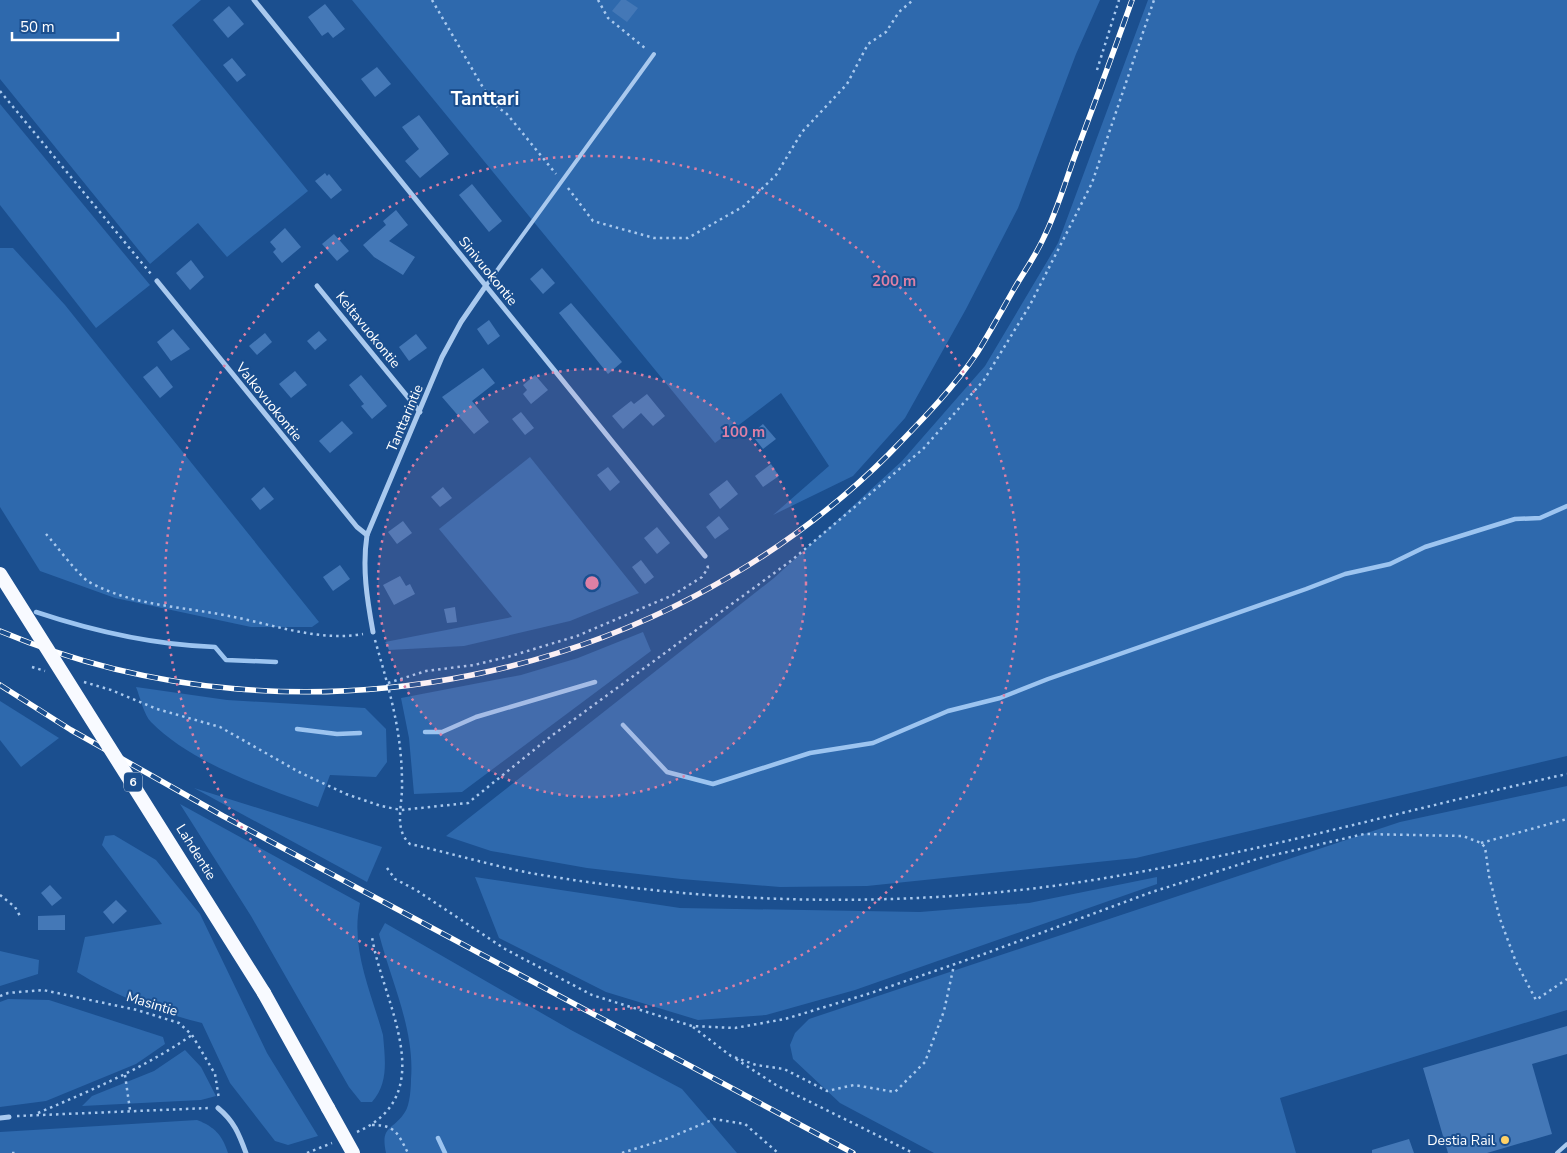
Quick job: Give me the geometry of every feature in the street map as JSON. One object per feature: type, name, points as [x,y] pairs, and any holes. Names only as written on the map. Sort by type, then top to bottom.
[{"type":"highway","name":"Lahdentie","points":[[0,574],[264,993],[353,1153]]},
{"type":"street","name":"Sinivuokontie","points":[[254,0],[705,556]]},
{"type":"street","name":"Valkovuokontie","points":[[157,281],[357,527],[367,534]]},
{"type":"street","name":"Keltavuokontie","points":[[317,286],[420,412]]},
{"type":"street","name":"Tanttarintie","points":[[373,632],[366,595],[363,560],[367,534],[442,357],[461,322],[485,287]]},
{"type":"street","points":[[218,1108],[229,1117],[237,1128],[246,1153]]},
{"type":"street","points":[[0,1118],[8,1117]]},
{"type":"lane","name":"Tanttarintie","points":[[485,287],[654,54]]},
{"type":"lane","points":[[1556,1153],[1567,1144]]},
{"type":"path","points":[[432,0],[492,103],[507,114],[593,222],[654,238],[688,238],[744,206],[776,175],[802,132],[847,84],[868,44],[886,32],[899,12],[913,0]]},
{"type":"path","points":[[598,0],[608,18],[654,54]]},
{"type":"path","points":[[1097,70],[1119,0]]},
{"type":"path","points":[[76,680],[111,690],[157,709],[220,727],[307,776],[346,794],[401,810],[468,803],[550,737],[708,619],[792,560],[923,449],[984,380],[1030,305],[1092,183],[1154,0]]},
{"type":"path","points":[[0,91],[157,281]]},
{"type":"path","points":[[46,534],[87,581],[130,600],[228,616],[298,632],[351,636],[373,632],[398,725],[402,784],[399,829],[403,838],[410,844],[527,872],[626,888],[799,899],[894,899],[1059,885],[1227,854],[1567,774]]},
{"type":"path","points":[[388,683],[426,671],[474,665],[511,656],[577,636],[692,585],[708,568],[705,556]]},
{"type":"path","points":[[32,667],[49,672]]},
{"type":"path","points":[[1481,843],[1567,819]]},
{"type":"path","points":[[387,868],[395,879],[416,890],[505,949],[592,996],[692,1026],[735,1028],[785,1020],[954,965],[1152,892],[1257,859],[1364,834],[1463,836],[1481,843],[1485,847],[1488,876],[1500,919],[1516,962],[1536,1000],[1567,979]]},
{"type":"path","points":[[0,895],[15,907],[21,918]]},
{"type":"path","points":[[372,937],[398,1028],[404,1060],[398,1090],[391,1108],[372,1125],[384,1125],[397,1131],[408,1153]]},
{"type":"path","points":[[731,1056],[756,1066],[784,1069],[827,1091],[854,1085],[895,1092],[925,1062],[944,1011],[954,965]]},
{"type":"path","name":"Masintie","points":[[0,996],[8,993],[43,990],[138,1010],[179,1023],[192,1035],[214,1074],[219,1093],[218,1108]]},
{"type":"path","points":[[692,1026],[731,1056],[776,1085],[913,1153]]},
{"type":"path","points":[[36,1114],[125,1075],[164,1054],[192,1035]]},
{"type":"path","points":[[125,1075],[130,1110]]},
{"type":"path","points":[[8,1117],[36,1114],[218,1108]]},
{"type":"path","points":[[622,1153],[669,1138],[714,1119],[744,1124],[778,1153]]},
{"type":"path","points":[[307,1153],[325,1146]]},
{"type":"path","points":[[12,1153],[18,1153]]},
{"type":"shaded area","points":[[0,0],[201,0],[172,25],[308,191],[227,257],[198,223],[150,264],[0,79]]},
{"type":"shaded area","points":[[352,0],[1100,0],[1076,54],[1018,208],[966,309],[905,418],[853,476],[773,515],[829,466],[781,393],[715,443]]},
{"type":"shaded area","points":[[1148,0],[1567,0],[1567,756],[1136,858],[867,886],[780,887],[681,879],[587,868],[491,851],[446,836],[774,578],[902,461],[985,366],[1058,243]]},
{"type":"shaded area","points":[[0,104],[150,285],[96,328],[0,205]]},
{"type":"shaded area","points":[[0,248],[13,248],[65,305],[319,622],[312,627],[251,627],[115,598],[40,571],[0,507]]},
{"type":"shaded area","points":[[530,457],[639,593],[570,621],[464,646],[389,650],[385,642],[512,617],[439,529]]},
{"type":"shaded area","points":[[643,632],[651,651],[462,792],[414,794],[409,738],[401,698],[521,675],[578,658]]},
{"type":"shaded area","points":[[136,687],[227,700],[365,708],[386,729],[387,762],[376,777],[330,775],[318,807],[230,773],[207,762],[167,737],[149,719]]},
{"type":"shaded area","points":[[0,701],[59,738],[21,767],[0,740]]},
{"type":"shaded area","points":[[1567,786],[1567,1010],[1280,1098],[1296,1153],[934,1153],[840,1103],[793,1059],[790,1045],[795,1033],[809,1019],[1400,822]]},
{"type":"shaded area","points":[[194,788],[382,847],[367,882]]},
{"type":"shaded area","points":[[180,804],[360,903],[358,937],[360,953],[363,970],[383,1035],[385,1053],[385,1070],[381,1087],[372,1102],[361,1102],[349,1087],[251,916]]},
{"type":"shaded area","points":[[114,835],[156,860],[200,914],[267,1053],[318,1136],[288,1145],[275,1141],[230,1083],[202,1023],[169,1014],[137,1002],[106,989],[77,972],[85,937],[162,924],[102,845],[105,836]]},
{"type":"shaded area","points":[[475,877],[680,908],[920,912],[1029,903],[1157,877],[1157,884],[855,990],[766,1015],[698,1020],[606,992],[499,938]]},
{"type":"shaded area","points":[[385,923],[571,1030],[682,1089],[737,1153],[386,1153],[386,1133],[405,1112],[408,1105],[411,1087],[411,1061],[406,1024],[379,934]]},
{"type":"shaded area","points":[[0,951],[39,960],[38,974],[0,986]]},
{"type":"shaded area","points":[[8,999],[49,1000],[163,1037],[165,1044],[136,1064],[46,1101],[0,1107],[0,1002]]},
{"type":"shaded area","points":[[185,1050],[201,1067],[216,1096],[201,1100],[82,1106],[92,1096],[154,1071]]},
{"type":"shaded area","points":[[197,1120],[217,1132],[228,1153],[0,1153],[0,1132]]},
{"type":"building","points":[[621,0],[626,0],[638,8],[627,22],[612,11]]},
{"type":"building","points":[[325,4],[345,29],[333,38],[328,32],[322,36],[308,17]]},
{"type":"building","points":[[229,6],[244,24],[228,38],[213,20]]},
{"type":"building","points":[[232,58],[246,75],[237,82],[223,65]]},
{"type":"building","points":[[377,67],[391,84],[375,97],[361,79]]},
{"type":"building","points":[[419,115],[449,154],[420,178],[405,161],[419,149],[402,127]]},
{"type":"building","points":[[325,173],[327,176],[329,174],[342,190],[331,199],[315,181]]},
{"type":"building","points":[[472,184],[502,221],[489,232],[459,195]]},
{"type":"building","points":[[396,210],[408,225],[389,241],[415,257],[403,275],[374,257],[363,245],[386,225],[383,221]]},
{"type":"building","points":[[285,228],[301,247],[282,263],[273,252],[276,249],[270,242]]},
{"type":"building","points":[[334,234],[349,251],[337,261],[322,244]]},
{"type":"building","points":[[191,260],[204,277],[190,290],[176,273]]},
{"type":"building","points":[[542,268],[555,283],[543,294],[530,279]]},
{"type":"building","points":[[571,303],[622,362],[608,374],[559,313]]},
{"type":"building","points":[[489,320],[500,336],[488,345],[477,329]]},
{"type":"building","points":[[173,329],[190,349],[171,361],[157,342]]},
{"type":"building","points":[[319,331],[327,340],[315,350],[307,341]]},
{"type":"building","points":[[265,333],[272,342],[257,355],[249,346]]},
{"type":"building","points":[[416,334],[427,348],[409,361],[399,347]]},
{"type":"building","points":[[157,366],[173,387],[160,398],[143,377]]},
{"type":"building","points":[[483,368],[495,383],[472,401],[489,422],[474,434],[442,397]]},
{"type":"building","points":[[295,371],[307,385],[291,398],[279,384]]},
{"type":"building","points":[[361,375],[387,406],[372,419],[361,406],[364,404],[349,385]]},
{"type":"building","points":[[535,375],[548,390],[531,404],[523,394],[527,390],[523,385]]},
{"type":"building","points":[[647,394],[665,416],[653,426],[641,413],[623,429],[612,416],[631,401],[634,404]]},
{"type":"building","points":[[521,412],[534,428],[525,435],[512,419]]},
{"type":"building","points":[[342,421],[353,433],[330,453],[319,441]]},
{"type":"building","points":[[763,424],[776,439],[763,449],[751,434]]},
{"type":"building","points":[[771,464],[779,476],[763,487],[755,476]]},
{"type":"building","points":[[608,467],[620,482],[610,491],[597,475]]},
{"type":"building","points":[[727,480],[738,494],[720,509],[709,494]]},
{"type":"building","points":[[264,487],[274,499],[260,510],[251,499]]},
{"type":"building","points":[[443,487],[452,498],[440,507],[431,497]]},
{"type":"building","points":[[719,516],[729,529],[715,539],[706,527]]},
{"type":"building","points":[[403,521],[412,533],[397,544],[388,532]]},
{"type":"building","points":[[657,527],[670,543],[657,554],[644,538]]},
{"type":"building","points":[[641,560],[654,577],[645,584],[632,567]]},
{"type":"building","points":[[340,565],[350,579],[333,591],[323,577]]},
{"type":"building","points":[[400,576],[406,586],[410,584],[415,594],[394,605],[383,585]]},
{"type":"building","points":[[455,607],[457,622],[447,623],[444,609]]},
{"type":"building","points":[[50,885],[62,898],[52,906],[41,893]]},
{"type":"building","points":[[116,900],[127,911],[113,924],[103,912]]},
{"type":"building","points":[[65,915],[65,930],[38,930],[38,916]]},
{"type":"building","points":[[1567,1026],[1567,1054],[1532,1064],[1552,1134],[1487,1153],[1448,1153],[1423,1068]]},
{"type":"building","points":[[1409,1139],[1414,1153],[1372,1153],[1372,1150]]},
{"type":"waterway","points":[[623,725],[667,772],[713,784],[810,753],[873,743],[948,711],[1000,698],[1048,679],[1345,574],[1390,564],[1425,547],[1515,519],[1540,518],[1567,506]]},
{"type":"waterway","points":[[36,612],[124,636],[192,646],[215,647],[226,660],[276,662]]},
{"type":"waterway","points":[[425,732],[442,732],[476,717],[595,682]]},
{"type":"waterway","points":[[297,729],[337,734],[360,733]]},
{"type":"waterway","points":[[438,1138],[445,1153]]},
{"type":"railway","points":[[0,631],[115,669],[233,689],[352,690],[471,675],[586,643],[696,596],[797,532],[889,454],[935,405],[967,367],[982,345],[1041,244],[1060,199],[1132,0]]},
{"type":"railway","points":[[0,685],[71,730],[223,816],[853,1153]]},
{"type":"place","name":"Destia Rail","points":[[1505,1140]]},
{"type":"district","name":"Tanttari","points":[[485,99]]}]
